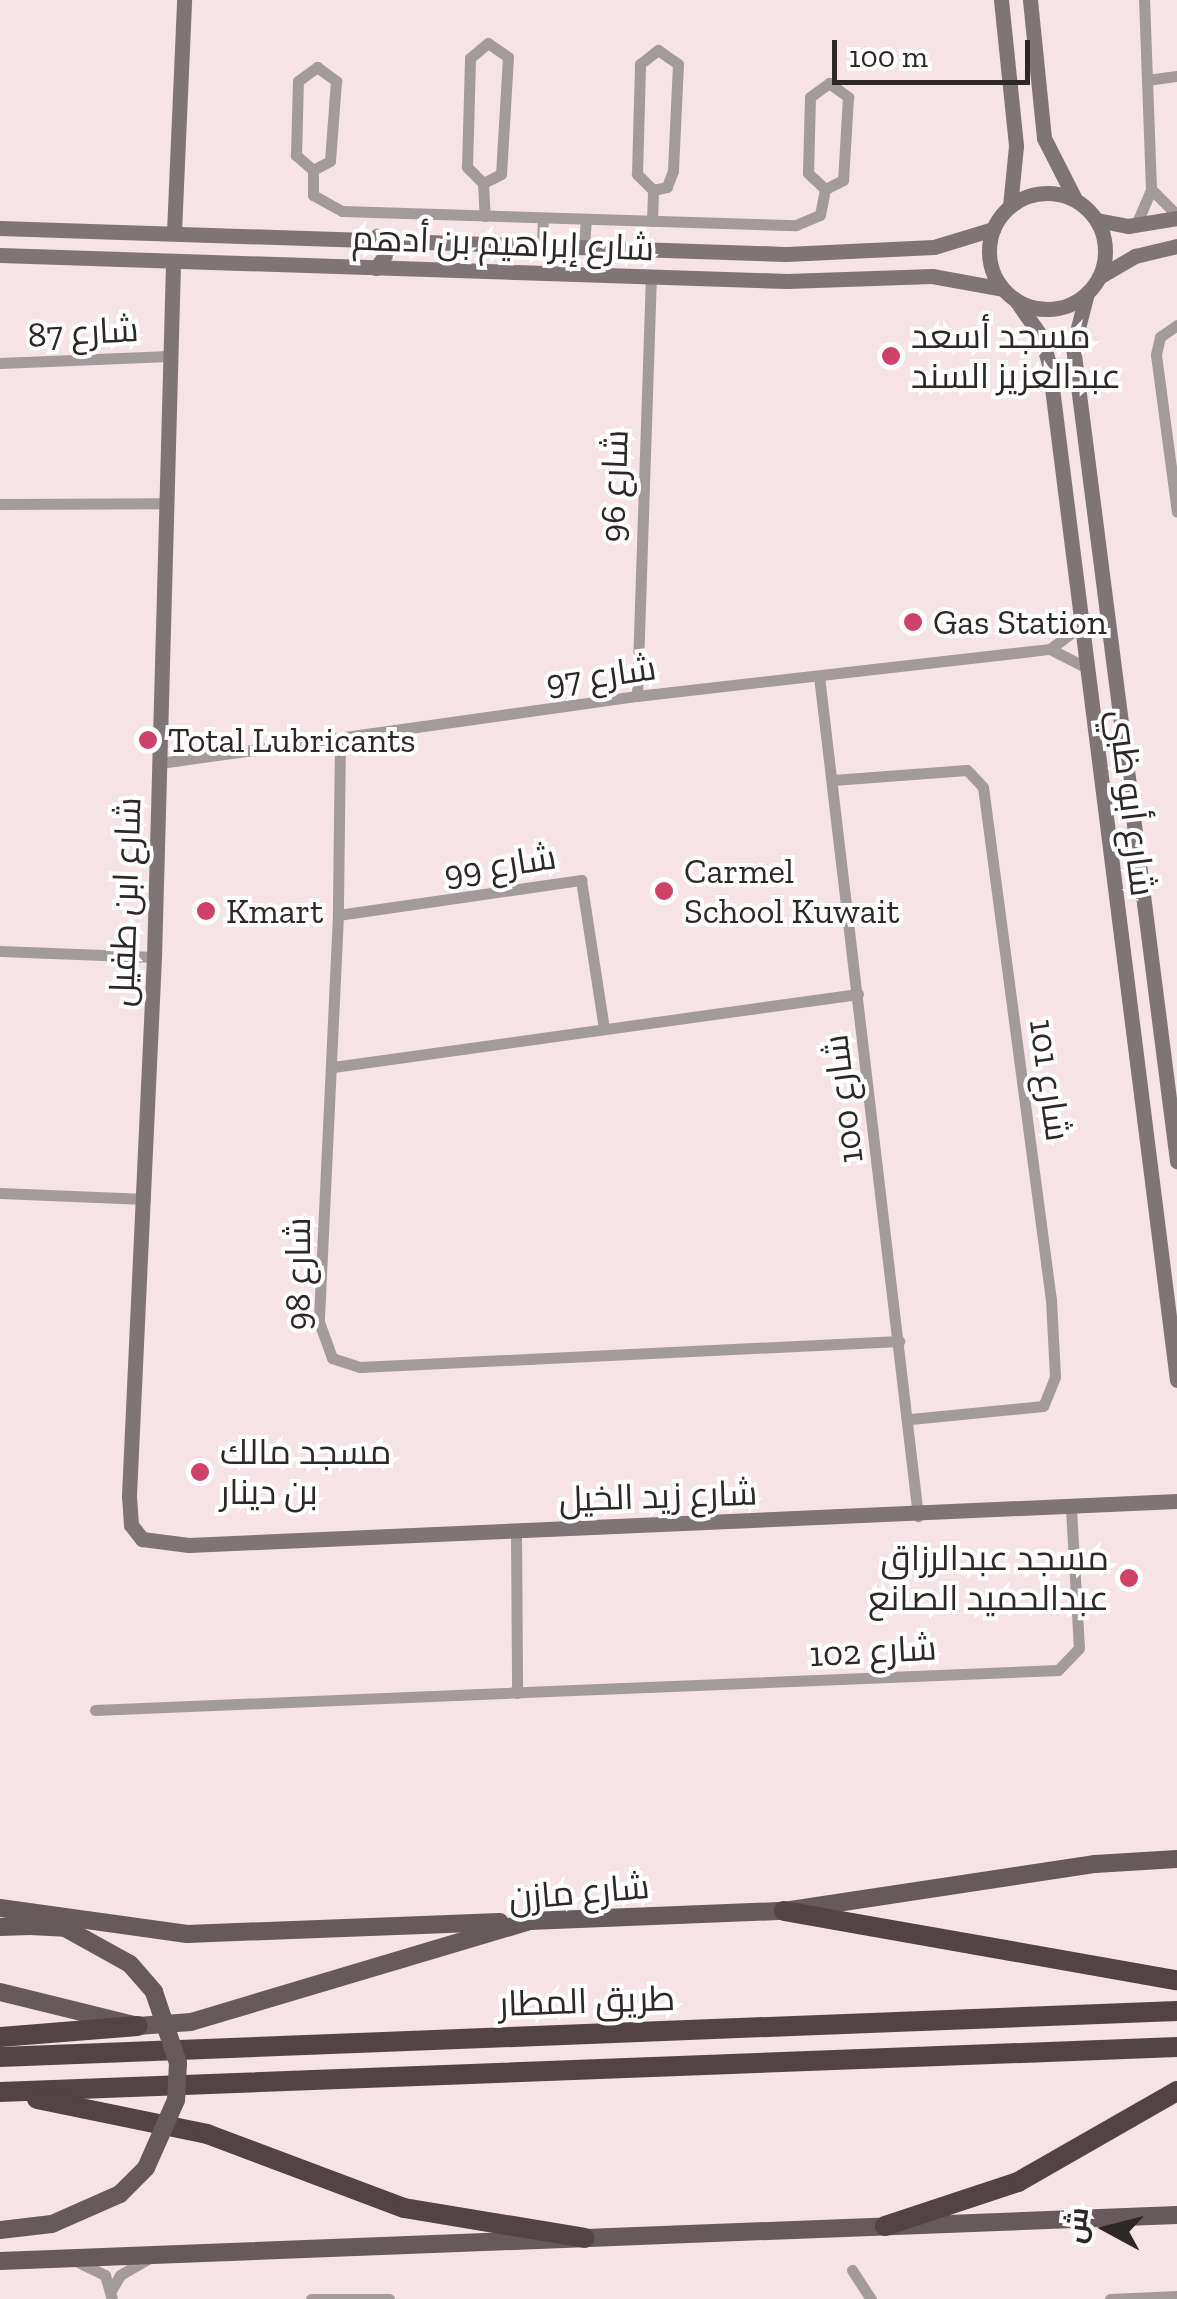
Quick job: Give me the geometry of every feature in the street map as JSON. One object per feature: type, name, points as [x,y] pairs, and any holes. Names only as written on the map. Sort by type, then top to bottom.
[{"type":"highway","points":[[784,1910],[1177,1980]]},
{"type":"highway","name":"طريق المطار","points":[[0,2058],[1177,2011]]},
{"type":"highway","points":[[0,2037],[138,2026]]},
{"type":"highway","name":"طريق المطار","points":[[0,2093],[1177,2047]]},
{"type":"highway","points":[[885,2226],[1018,2182],[1177,2091]]},
{"type":"highway","points":[[0,2093],[127,2113],[207,2134],[404,2208],[585,2238]]},
{"type":"main road","name":"شارع مازن","points":[[0,1992],[138,2026],[238,2013],[393,1959],[530,1921],[784,1910],[1096,1864],[1177,1859]]},
{"type":"main road","points":[[0,1908],[186,1934],[530,1921]]},
{"type":"main road","points":[[0,1927],[66,1928],[130,1964],[154,1992],[178,2062],[171,2118],[146,2168],[120,2194],[52,2224],[0,2230]]},
{"type":"main road","points":[[0,2261],[1177,2216]]},
{"type":"street","points":[[174,232],[184,0]]},
{"type":"street","points":[[1002,0],[1016,146],[1010,206]]},
{"type":"street","points":[[1030,0],[1044,138],[1075,199],[1097,220],[1105,244],[1099,277],[1088,293],[1054,309],[1017,302],[1003,289],[990,260],[993,229],[1010,206],[1042,192],[1075,199]]},
{"type":"street","points":[[1136,225],[1151,189],[1144,0]]},
{"type":"street","name":"شارع إبراهيم بن أدهم","points":[[483,183],[497,180],[503,164],[508,57],[488,43],[470,58],[467,168],[483,183],[485,216]]},
{"type":"street","name":"شارع إبراهيم بن أدهم","points":[[658,50],[678,64],[673,171],[667,186],[654,190],[636,174],[640,64],[658,50]]},
{"type":"street","name":"شارع إبراهيم بن أدهم","points":[[313,170],[330,161],[336,80],[316,66],[300,76],[296,155],[313,170],[313,195],[342,212],[796,225],[820,215],[825,189]]},
{"type":"street","points":[[1147,80],[1177,76]]},
{"type":"street","name":"شارع إبراهيم بن أدهم","points":[[829,83],[848,96],[843,180],[825,189],[808,173],[810,97],[829,83]]},
{"type":"street","points":[[1151,189],[1177,217]]},
{"type":"street","name":"شارع إبراهيم بن أدهم","points":[[652,221],[654,190]]},
{"type":"street","points":[[1097,220],[1136,225],[1177,217]]},
{"type":"street","name":"شارع إبراهيم بن أدهم","points":[[542,244],[544,218]]},
{"type":"street","name":"شارع إبراهيم بن أدهم","points":[[584,246],[586,219]]},
{"type":"street","name":"شارع إبراهيم بن أدهم","points":[[0,228],[879,251],[934,247],[993,229]]},
{"type":"street","points":[[376,236],[387,252],[376,268]]},
{"type":"street","points":[[428,270],[412,264],[409,250],[430,238]]},
{"type":"street","points":[[1099,277],[1136,256],[1177,246]]},
{"type":"street","points":[[879,251],[889,262],[880,277]]},
{"type":"street","name":"شارع إبراهيم بن أدهم","points":[[0,255],[650,278],[955,277],[1003,289]]},
{"type":"street","name":"شارع ابن طفيل","points":[[142,1539],[131,1525],[129,1496],[154,957],[173,264]]},
{"type":"street","name":"شارع 96","points":[[638,696],[650,278]]},
{"type":"street","name":"شارع أبو ظبي","points":[[1088,293],[1073,347],[1177,1161]]},
{"type":"street","name":"شارع أبو ظبي","points":[[1017,302],[1042,336],[1049,364],[1079,627],[1177,1380]]},
{"type":"street","points":[[1177,325],[1156,349],[1173,447],[1177,512]]},
{"type":"street","name":"شارع 87","points":[[0,363],[169,356]]},
{"type":"street","points":[[0,504],[167,502]]},
{"type":"street","points":[[1079,627],[1050,650],[1084,666]]},
{"type":"street","name":"شارع 97","points":[[160,763],[638,696],[1050,650]]},
{"type":"street","name":"شارع 100","points":[[819,676],[911,1419],[918,1516]]},
{"type":"street","name":"شارع 98","points":[[340,738],[333,1066],[319,1322],[332,1358],[360,1367],[899,1341]]},
{"type":"street","name":"شارع 101","points":[[832,780],[967,770],[983,787],[1051,1300],[1055,1377],[1044,1406],[911,1419]]},
{"type":"street","name":"شارع 99","points":[[338,915],[581,880],[604,1028]]},
{"type":"street","points":[[0,950],[154,957]]},
{"type":"street","points":[[333,1066],[858,994]]},
{"type":"street","points":[[1136,1060],[1152,1066],[1164,1055]]},
{"type":"street","points":[[1140,1094],[1153,1083],[1169,1089]]},
{"type":"street","points":[[0,1193],[145,1199]]},
{"type":"street","name":"شارع زيد الخيل","points":[[142,1539],[189,1546],[918,1516],[1177,1501]]},
{"type":"street","name":"شارع 102","points":[[95,1710],[1064,1668],[1079,1642],[1070,1508]]},
{"type":"street","points":[[516,1532],[518,1693]]},
{"type":"street","points":[[112,2294],[120,2275],[156,2256]]},
{"type":"street","points":[[66,2259],[99,2270],[112,2294]]},
{"type":"street","points":[[852,2270],[870,2299]]},
{"type":"street","points":[[1110,2299],[1177,2296]]},
{"type":"street","points":[[311,2299],[389,2299]]},
{"type":"place","name":"مسجد أسعد عبدالعزيز السند","points":[[891,356]]},
{"type":"place","name":"Gas Station","points":[[913,622]]},
{"type":"place","name":"Total Lubricants","points":[[148,740]]},
{"type":"place","name":"Carmel School Kuwait","points":[[664,891]]},
{"type":"place","name":"Kmart","points":[[206,911]]},
{"type":"place","name":"مسجد مالك بن دينار","points":[[200,1472]]},
{"type":"place","name":"مسجد عبدالرزاق عبدالحميد الصانع","points":[[1129,1578]]}]
